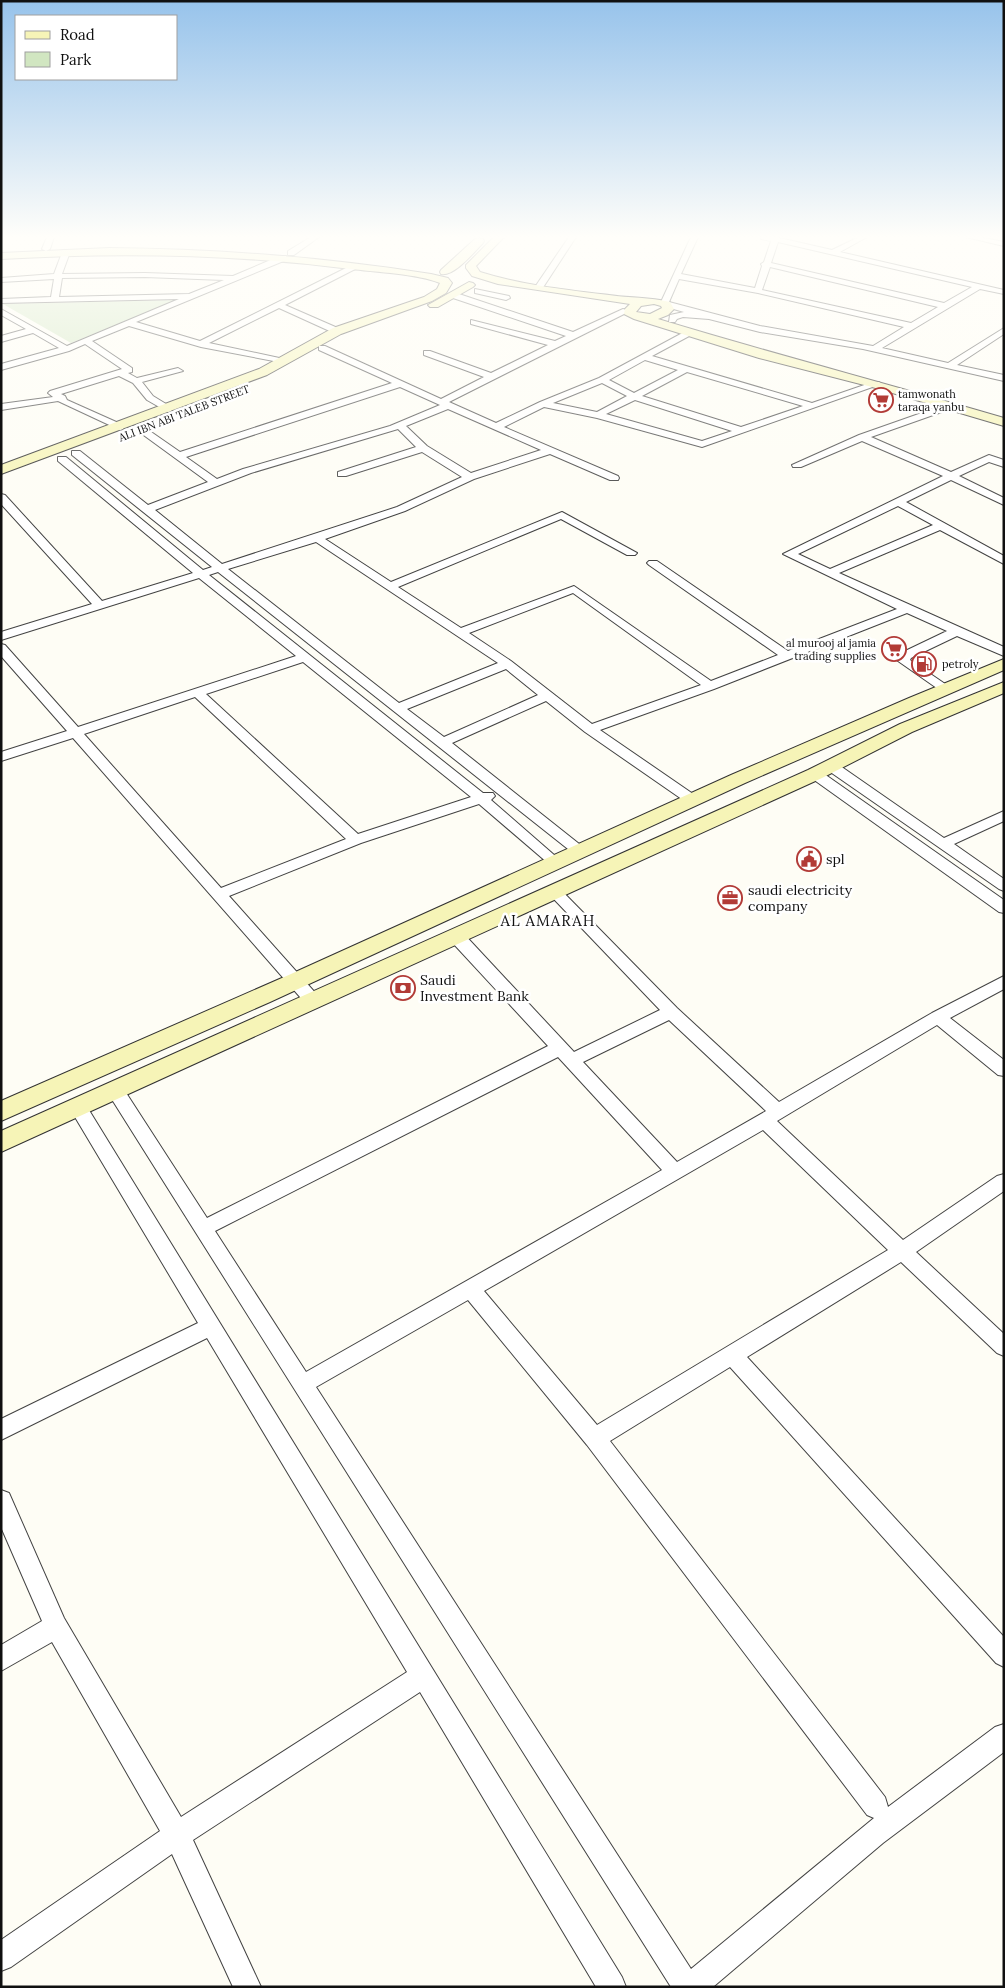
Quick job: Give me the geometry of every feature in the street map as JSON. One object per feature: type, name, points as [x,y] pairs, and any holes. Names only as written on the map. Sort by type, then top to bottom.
[{"type":"main road","name":"ALI IBN ABI TALEB STREET","points":[[1,470],[263,372],[340,330]]},
{"type":"main road","name":"ALI IBN ABI TALEB STREET","points":[[1,481],[282,374],[309,359],[322,348],[347,334],[359,330]]},
{"type":"main road","points":[[681,330],[1004,422]]},
{"type":"main road","points":[[714,330],[753,345],[1004,413]]},
{"type":"main road","points":[[1,1112],[296,981],[691,799],[862,723],[1004,664]]},
{"type":"main road","points":[[1,1142],[823,770],[906,728],[1004,686]]},
{"type":"street","points":[[1,339],[34,330],[66,349]]},
{"type":"street","points":[[1,367],[66,349],[114,330]]},
{"type":"street","points":[[150,330],[201,344],[281,361]]},
{"type":"street","points":[[201,344],[231,330]]},
{"type":"street","points":[[503,330],[556,344]]},
{"type":"street","points":[[556,330],[573,335]]},
{"type":"street","points":[[146,510],[247,471],[399,425],[445,403],[490,376],[587,330]]},
{"type":"street","points":[[764,330],[873,349],[1004,378]]},
{"type":"street","points":[[873,349],[906,330]]},
{"type":"street","points":[[949,366],[990,343],[1004,330]]},
{"type":"street","points":[[496,427],[543,404],[602,380],[688,332]]},
{"type":"street","points":[[86,341],[129,370],[53,393],[62,398],[62,400],[120,427]]},
{"type":"street","points":[[322,348],[614,478]]},
{"type":"street","points":[[427,353],[490,376]]},
{"type":"street","points":[[645,357],[812,406]]},
{"type":"street","points":[[598,416],[686,369]]},
{"type":"street","points":[[136,381],[178,371]]},
{"type":"street","points":[[120,373],[136,381],[150,398],[168,409]]},
{"type":"street","points":[[602,380],[633,396],[740,430]]},
{"type":"street","points":[[178,456],[402,383]]},
{"type":"street","points":[[543,404],[598,416],[702,444],[876,384]]},
{"type":"street","points":[[1,408],[62,398]]},
{"type":"street","points":[[797,465],[862,438],[950,406]]},
{"type":"street","points":[[399,425],[423,448],[470,478]]},
{"type":"street","points":[[141,429],[216,483]]},
{"type":"street","points":[[862,438],[953,477],[1004,502]]},
{"type":"street","points":[[342,474],[423,448]]},
{"type":"street","points":[[1,636],[317,538],[401,509],[470,478],[551,450]]},
{"type":"street","points":[[76,453],[578,850]]},
{"type":"street","points":[[62,458],[202,575],[482,799],[554,861]]},
{"type":"street","points":[[1004,464],[989,458],[953,477],[789,554],[906,609],[1004,652]]},
{"type":"street","points":[[1,497],[99,605]]},
{"type":"street","points":[[899,502],[1004,561]]},
{"type":"street","points":[[390,586],[562,515],[631,553]]},
{"type":"street","points":[[830,574],[940,526]]},
{"type":"street","points":[[317,538],[507,664],[590,729],[691,799]]},
{"type":"street","points":[[653,563],[787,656]]},
{"type":"street","points":[[458,633],[574,589],[710,686]]},
{"type":"street","points":[[590,729],[710,686],[906,609]]},
{"type":"street","points":[[946,688],[904,661],[905,656],[958,631]]},
{"type":"street","points":[[1,648],[313,1001]]},
{"type":"street","points":[[1,757],[305,657]]},
{"type":"street","points":[[398,708],[507,664]]},
{"type":"street","points":[[197,692],[356,840]]},
{"type":"street","points":[[443,742],[546,696]]},
{"type":"street","points":[[823,770],[943,844],[1004,886]]},
{"type":"street","points":[[823,770],[1004,908]]},
{"type":"street","points":[[220,894],[356,840],[504,790]]},
{"type":"street","points":[[943,844],[1004,815]]},
{"type":"street","points":[[554,892],[902,1251],[1004,1347]]},
{"type":"street","points":[[456,936],[675,1172]]},
{"type":"street","points":[[303,1384],[675,1172],[938,1017],[1004,982]]},
{"type":"street","points":[[204,1228],[566,1054],[670,1012]]},
{"type":"street","points":[[938,1017],[1004,1070]]},
{"type":"street","points":[[115,1090],[689,1987],[874,1834],[1004,1736]]},
{"type":"street","points":[[78,1107],[612,1987]]},
{"type":"street","points":[[595,1438],[902,1251],[1004,1181]]},
{"type":"street","points":[[471,1289],[595,1438],[876,1806]]},
{"type":"street","points":[[1,1430],[210,1326]]},
{"type":"street","points":[[732,1355],[1004,1655]]},
{"type":"street","points":[[1,1500],[56,1626],[177,1835],[247,1987]]},
{"type":"street","points":[[1,1659],[56,1626]]},
{"type":"street","points":[[1,1957],[177,1835],[423,1676]]},
{"type":"green space","points":[[48,330],[104,330],[71,343]]},
{"type":"place","name":"tamwonath taraqa yanbu","points":[[881,400]]},
{"type":"place","name":"al murooj al jamia trading supplies","points":[[894,649]]},
{"type":"place","name":"petroly","points":[[924,664]]},
{"type":"place","name":"spl","points":[[809,859]]},
{"type":"place","name":"saudi electricity company","points":[[730,898]]},
{"type":"place","name":"Saudi Investment Bank","points":[[403,988]]},
{"type":"district","name":"AL AMARAH","points":[[548,921]]}]
